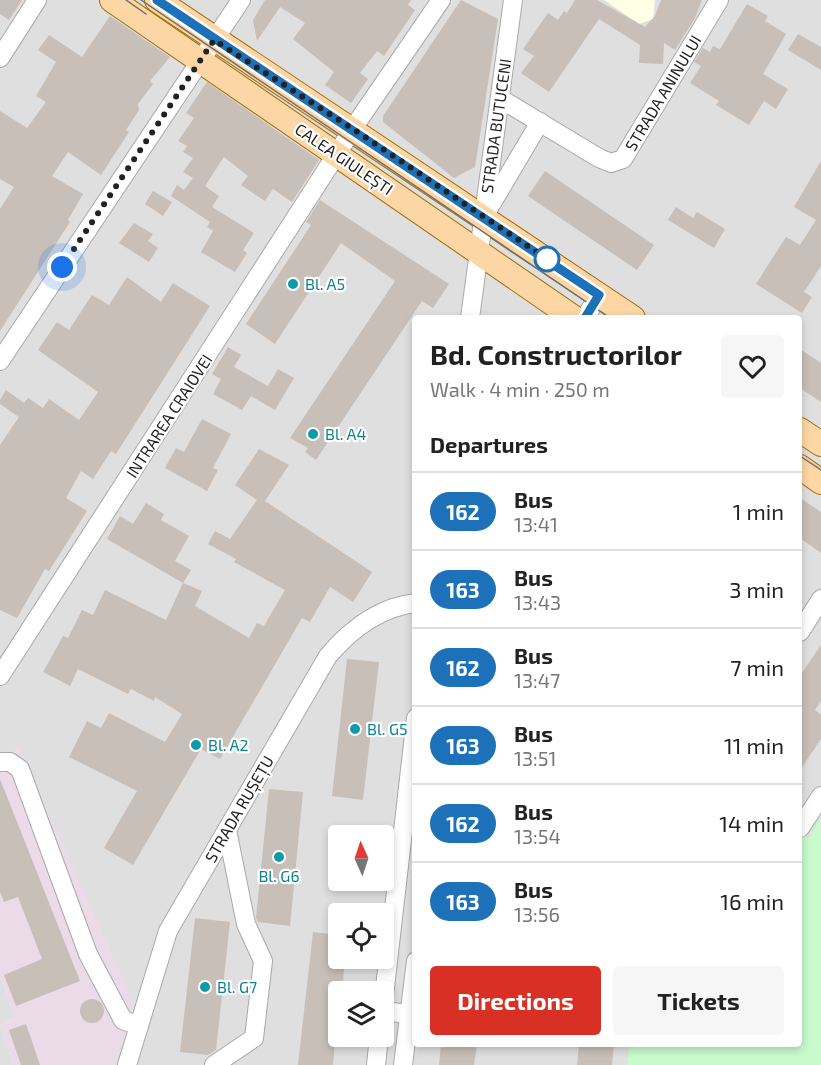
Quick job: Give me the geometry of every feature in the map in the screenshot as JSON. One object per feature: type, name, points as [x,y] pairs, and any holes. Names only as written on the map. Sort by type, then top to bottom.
[{"type":"main road","name":"CALEA GIULEȘTI","points":[[112,0],[570,315]]},
{"type":"main road","name":"CALEA GIULEȘTI","points":[[157,0],[629,315]]},
{"type":"main road","points":[[802,431],[821,444]]},
{"type":"main road","points":[[802,468],[821,482]]},
{"type":"street","points":[[0,58],[37,0]]},
{"type":"street","points":[[0,361],[241,0]]},
{"type":"street","name":"INTRAREA CRAIOVEI","points":[[0,676],[353,129],[441,0]]},
{"type":"street","name":"STRADA BUTUCENI","points":[[470,315],[513,0]]},
{"type":"street","name":"STRADA ANINULUI","points":[[501,99],[599,158],[611,163],[623,159],[719,0]]},
{"type":"street","points":[[484,217],[540,122]]},
{"type":"street","points":[[587,315],[599,295]]},
{"type":"street","points":[[802,629],[821,599]]},
{"type":"street","name":"STRADA RUȘEȚU","points":[[127,1065],[168,931],[328,656],[345,637],[382,611],[412,604]]},
{"type":"street","points":[[386,981],[412,753]]},
{"type":"street","points":[[0,762],[10,762],[20,769],[88,954],[123,1020],[139,1026]]},
{"type":"street","points":[[802,825],[821,796]]},
{"type":"street","points":[[214,1065],[254,1038],[263,961],[246,924],[227,830]]},
{"type":"street","points":[[403,1065],[412,991]]},
{"type":"street","points":[[394,1012],[409,1014]]},
{"type":"street","points":[[376,1065],[378,1047]]},
{"type":"shaded area","points":[[0,0],[821,0],[821,1065],[114,1065],[134,1003],[0,754]]},
{"type":"shaded area","points":[[604,0],[655,0],[653,19],[639,24]]},
{"type":"shaded area","points":[[19,747],[134,1003],[114,1065],[14,1065],[0,1025],[15,1017],[0,976],[0,754]]},
{"type":"shaded area","points":[[0,976],[15,1017],[0,1025]]},
{"type":"shaded area","points":[[0,1025],[14,1065],[0,1065]]},
{"type":"green space","points":[[821,817],[821,1065],[627,1065],[629,1047],[802,1047],[802,834],[808,839]]},
{"type":"building","points":[[0,0],[22,0],[9,20],[0,14]]},
{"type":"building","points":[[265,0],[411,0],[408,5],[415,10],[384,56],[377,51],[360,73],[368,79],[351,103],[325,85],[334,72],[293,39],[305,23],[280,7],[257,41],[253,20]]},
{"type":"building","points":[[461,0],[498,19],[475,167],[454,178],[383,122],[383,116]]},
{"type":"building","points":[[575,0],[597,0],[645,27],[655,16],[661,0],[702,0],[695,18],[675,50],[664,43],[663,64],[639,63],[640,45],[599,19],[549,92],[521,73],[534,56],[523,49],[548,13],[558,20],[564,11],[567,13]]},
{"type":"building","points":[[747,4],[768,16],[765,21],[786,34],[763,74],[788,89],[776,109],[764,101],[749,125],[716,105],[719,101],[690,83],[701,66],[694,62],[703,48],[710,52],[713,46],[720,49]]},
{"type":"building","points":[[110,16],[170,57],[150,81],[153,84],[138,104],[139,110],[126,130],[129,132],[101,175],[68,152],[52,176],[83,194],[68,220],[70,222],[0,331],[0,209],[14,187],[0,179],[0,111],[27,128],[46,102],[36,96],[56,62],[38,50],[49,35],[82,57]]},
{"type":"building","points":[[798,34],[821,47],[821,70],[788,50]]},
{"type":"building","points":[[207,82],[319,160],[292,202],[273,189],[265,201],[241,185],[248,176],[224,157],[205,186],[219,196],[212,207],[254,233],[243,250],[247,253],[235,272],[201,252],[213,231],[207,227],[210,222],[171,196],[177,185],[184,190],[193,178],[183,172],[193,158],[183,152],[187,146],[178,141],[194,118],[186,113]]},
{"type":"building","points":[[821,161],[821,266],[804,292],[812,297],[802,313],[756,284],[786,237],[800,245],[816,220],[794,207]]},
{"type":"building","points":[[545,171],[654,245],[637,270],[528,196]]},
{"type":"building","points":[[153,191],[172,202],[163,216],[145,204]]},
{"type":"building","points":[[320,200],[449,284],[433,308],[422,301],[316,460],[305,452],[308,448],[290,438],[395,281],[341,243],[275,344],[246,324],[311,225],[306,222]]},
{"type":"building","points":[[676,207],[693,218],[697,212],[725,229],[714,248],[668,220]]},
{"type":"building","points":[[134,223],[153,234],[148,241],[158,248],[149,262],[119,243]]},
{"type":"building","points":[[127,277],[161,302],[173,283],[210,306],[116,454],[111,451],[93,479],[81,471],[66,498],[87,511],[49,571],[45,569],[17,618],[0,610],[0,445],[19,417],[0,404],[0,400],[6,390],[24,403],[28,398],[43,408],[49,399],[79,420],[98,392],[38,350],[57,322],[69,330],[92,295],[109,305]]},
{"type":"building","points":[[228,347],[241,355],[234,367],[268,386],[278,369],[294,378],[275,410],[251,396],[242,410],[213,394],[221,379],[212,374]]},
{"type":"building","points":[[802,350],[821,363],[821,402],[802,389]]},
{"type":"building","points":[[202,419],[231,434],[213,468],[218,470],[207,491],[165,468],[176,448],[184,452]]},
{"type":"building","points":[[259,449],[289,465],[265,501],[372,572],[353,602],[330,587],[310,622],[302,618],[220,759],[201,749],[133,865],[104,848],[137,791],[69,757],[87,721],[101,728],[109,713],[165,742],[182,714],[155,697],[154,701],[131,689],[128,694],[78,669],[70,686],[43,672],[63,636],[68,638],[82,610],[93,615],[105,590],[166,620],[183,583],[202,591],[195,606],[249,638],[257,623],[264,626],[285,590],[234,562],[236,559],[208,544],[215,531],[230,539],[257,500],[235,485]]},
{"type":"building","points":[[802,499],[821,512],[821,553],[802,539]]},
{"type":"building","points":[[146,503],[164,514],[161,520],[189,536],[175,561],[191,570],[183,583],[107,539],[120,516],[133,524]]},
{"type":"building","points":[[821,645],[821,701],[815,710],[821,715],[821,739],[802,767],[802,673]]},
{"type":"building","name":"Bl. G5","points":[[347,659],[379,662],[363,800],[332,796]]},
{"type":"building","points":[[0,779],[80,981],[16,1006],[4,975],[42,959],[18,897],[4,902],[0,892]]},
{"type":"building","name":"Bl. G6","points":[[269,789],[303,792],[290,926],[258,922],[256,918]]},
{"type":"building","name":"Bl. G7","points":[[195,918],[230,922],[216,1050],[208,1055],[180,1052]]},
{"type":"building","points":[[313,932],[328,934],[328,969],[344,969],[343,981],[328,981],[328,1047],[334,1047],[333,1065],[298,1065]]},
{"type":"building","points":[[92,999],[97,1000],[103,1006],[103,1016],[97,1022],[92,1023],[87,1022],[81,1016],[80,1011],[81,1006],[87,1000]]},
{"type":"building","points":[[26,1024],[40,1065],[21,1065],[9,1030]]},
{"type":"building","points":[[441,1047],[477,1047],[474,1065],[439,1065]]},
{"type":"building","points":[[579,1047],[614,1047],[612,1065],[577,1065]]},
{"type":"tram line","points":[[126,0],[146,14]]},
{"type":"tram line","points":[[141,0],[606,315]]},
{"type":"tram line","points":[[802,457],[821,470]]},
{"type":"bus line","name":"162","points":[[157,0],[599,295],[587,315]]},
{"type":"place","name":"Bl. A5","points":[[293,284]]},
{"type":"place","name":"Bl. A4","points":[[313,434]]},
{"type":"place","name":"Bl. G5","points":[[355,729]]},
{"type":"place","name":"Bl. A2","points":[[196,745]]},
{"type":"place","name":"Bl. G6","points":[[279,857]]},
{"type":"place","name":"Bl. G7","points":[[205,987]]},
{"type":"route","points":[[62,267],[214,40],[353,129],[547,259]]}]
